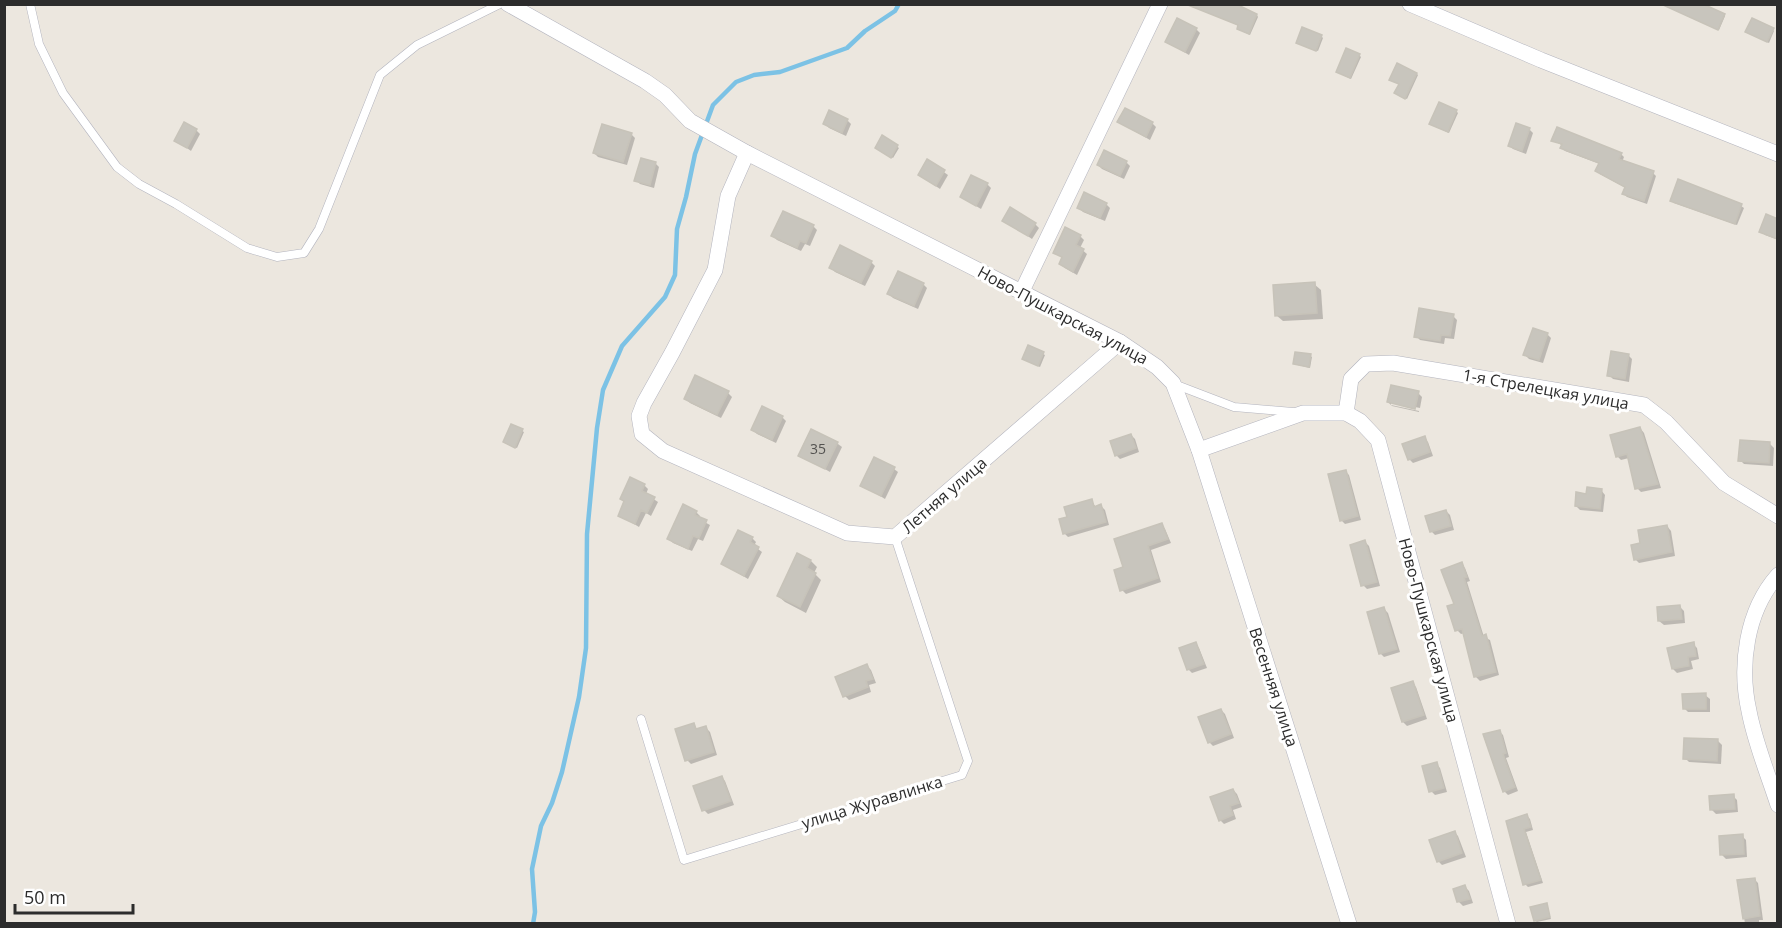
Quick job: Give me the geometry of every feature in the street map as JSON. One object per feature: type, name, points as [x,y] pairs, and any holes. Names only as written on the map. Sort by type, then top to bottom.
[{"type":"street","name":"Ново-Пушкарская улица","points":[[508,4],[645,81],[665,95],[695,124],[747,153],[1120,342],[1157,367],[1173,383],[1199,450]]},
{"type":"street","points":[[1022,291],[1160,4]]},
{"type":"street","points":[[1410,4],[1541,60],[1778,154]]},
{"type":"street","name":"Летняя улица","points":[[747,153],[728,196],[715,270],[639,416],[642,434],[663,451],[847,533],[895,537],[1120,342]]},
{"type":"street","name":"1-я Стрелецкая улица","points":[[1346,413],[1350,379],[1366,364],[1393,363],[1644,405],[1666,422],[1724,483],[1778,516]]},
{"type":"street","points":[[1199,450],[1303,413],[1346,413]]},
{"type":"street","name":"Ново-Пушкарская улица","points":[[1346,413],[1360,421],[1378,440],[1508,924]]},
{"type":"street","name":"Весенняя улица","points":[[1199,450],[1350,924]]},
{"type":"street","points":[[1778,575],[1766,589],[1756,612],[1744,652],[1749,711],[1778,805]]},
{"type":"lane","points":[[30,4],[39,44],[63,93],[117,167],[139,184],[247,248],[277,257],[304,253],[319,229],[380,75],[417,45],[500,4]]},
{"type":"lane","points":[[1173,383],[1234,407],[1303,413]]},
{"type":"lane","name":"улица Журавлинка","points":[[641,719],[684,860],[962,774],[968,761],[895,537]]},
{"type":"building","points":[[1236,4],[1257,14],[1249,34],[1237,29],[1238,25],[1188,5]]},
{"type":"building","points":[[1661,4],[1703,4],[1725,14],[1718,30]]},
{"type":"building","points":[[1177,18],[1197,28],[1185,52],[1165,42]]},
{"type":"building","points":[[1752,18],[1774,28],[1767,42],[1745,32]]},
{"type":"building","points":[[1302,27],[1322,35],[1316,51],[1296,43]]},
{"type":"building","points":[[1346,48],[1360,54],[1350,78],[1336,72]]},
{"type":"building","points":[[1397,63],[1417,73],[1405,99],[1394,93],[1399,84],[1389,80]]},
{"type":"building","points":[[1439,102],[1457,110],[1448,132],[1429,124]]},
{"type":"building","points":[[1125,108],[1153,122],[1146,137],[1117,122]]},
{"type":"building","points":[[829,110],[848,119],[842,133],[823,124]]},
{"type":"building","points":[[184,122],[197,129],[187,148],[174,141]]},
{"type":"building","points":[[1516,123],[1530,128],[1522,151],[1508,146]]},
{"type":"building","points":[[602,124],[632,133],[623,162],[593,153]]},
{"type":"building","points":[[1557,127],[1622,153],[1619,159],[1654,171],[1644,201],[1622,194],[1625,187],[1595,171],[1599,163],[1560,148],[1562,144],[1551,141]]},
{"type":"building","points":[[882,135],[898,145],[891,158],[875,148]]},
{"type":"building","points":[[1104,150],[1127,161],[1120,176],[1097,165]]},
{"type":"building","points":[[641,158],[656,162],[650,185],[634,181]]},
{"type":"building","points":[[927,159],[945,170],[936,186],[918,175]]},
{"type":"building","points":[[971,175],[988,183],[976,206],[960,197]]},
{"type":"building","points":[[1678,179],[1742,204],[1735,224],[1670,201]]},
{"type":"building","points":[[1084,192],[1107,203],[1100,218],[1077,208]]},
{"type":"building","points":[[1010,207],[1036,223],[1028,236],[1002,221]]},
{"type":"building","points":[[783,211],[814,225],[806,243],[800,241],[797,248],[771,236]]},
{"type":"building","points":[[1766,214],[1778,219],[1778,239],[1759,232]]},
{"type":"building","points":[[1065,227],[1081,235],[1076,245],[1084,249],[1073,272],[1059,264],[1062,257],[1053,253]]},
{"type":"building","points":[[840,245],[872,261],[861,283],[829,268]]},
{"type":"building","points":[[898,271],[924,283],[914,306],[887,294]]},
{"type":"building","points":[[1315,282],[1317,313],[1275,316],[1273,285]]},
{"type":"building","points":[[1419,308],[1454,314],[1450,336],[1441,335],[1440,341],[1414,337]]},
{"type":"building","points":[[1533,328],[1548,333],[1539,360],[1523,355]]},
{"type":"building","points":[[1028,345],[1044,352],[1038,366],[1022,359]]},
{"type":"building","points":[[1611,351],[1629,354],[1625,379],[1607,376]]},
{"type":"building","points":[[1295,352],[1311,354],[1309,367],[1293,364]]},
{"type":"building","points":[[695,375],[729,391],[717,415],[684,399]]},
{"type":"building","points":[[1391,385],[1419,391],[1415,409],[1387,402]]},
{"type":"building","points":[[762,406],[783,416],[772,440],[751,430]]},
{"type":"building","points":[[511,424],[523,429],[515,448],[503,442]]},
{"type":"building","points":[[1640,427],[1658,484],[1635,489],[1627,454],[1616,457],[1610,435]]},
{"type":"building","points":[[811,429],[838,442],[825,469],[798,456]]},
{"type":"building","points":[[1131,434],[1136,448],[1115,456],[1110,441]]},
{"type":"building","points":[[1425,436],[1430,452],[1408,460],[1402,444]]},
{"type":"building","points":[[1740,440],[1770,442],[1769,463],[1738,461]]},
{"type":"building","points":[[874,457],[895,467],[881,496],[860,486]]},
{"type":"building","points":[[1346,470],[1358,516],[1340,521],[1328,474]]},
{"type":"building","points":[[630,477],[645,484],[642,491],[655,497],[647,513],[641,510],[635,524],[618,516],[624,501],[620,499]]},
{"type":"building","points":[[1587,487],[1602,489],[1600,509],[1575,506],[1576,492],[1586,494]]},
{"type":"building","points":[[1092,499],[1094,507],[1101,504],[1106,522],[1063,534],[1059,519],[1067,517],[1064,507]]},
{"type":"building","points":[[683,504],[697,511],[695,515],[707,520],[699,538],[693,536],[688,549],[667,539]]},
{"type":"building","points":[[1446,510],[1451,526],[1430,532],[1425,516]]},
{"type":"building","points":[[1162,523],[1168,539],[1148,546],[1158,578],[1120,591],[1114,570],[1123,567],[1114,539]]},
{"type":"building","points":[[1667,525],[1672,552],[1634,560],[1631,545],[1640,543],[1638,530]]},
{"type":"building","points":[[738,530],[753,537],[750,542],[759,547],[744,576],[721,564]]},
{"type":"building","points":[[1365,540],[1377,582],[1361,586],[1350,545]]},
{"type":"building","points":[[797,553],[811,560],[807,568],[816,573],[800,607],[777,596]]},
{"type":"building","points":[[1462,562],[1467,577],[1464,578],[1482,636],[1486,634],[1496,672],[1474,677],[1462,629],[1455,631],[1447,606],[1454,604],[1441,570]]},
{"type":"building","points":[[1680,605],[1682,619],[1658,621],[1657,607]]},
{"type":"building","points":[[1384,607],[1397,649],[1379,654],[1367,612]]},
{"type":"building","points":[[1196,642],[1204,664],[1187,670],[1179,648]]},
{"type":"building","points":[[1694,642],[1696,656],[1688,657],[1689,666],[1672,669],[1667,648]]},
{"type":"building","points":[[867,664],[873,679],[866,681],[868,687],[843,697],[835,677]]},
{"type":"building","points":[[1413,681],[1424,715],[1402,722],[1391,688]]},
{"type":"building","points":[[1706,693],[1706,709],[1683,709],[1682,694]]},
{"type":"building","points":[[1221,709],[1231,734],[1208,743],[1198,717]]},
{"type":"building","points":[[694,723],[696,729],[706,726],[714,752],[685,761],[675,729]]},
{"type":"building","points":[[1500,730],[1506,753],[1503,754],[1515,787],[1503,792],[1483,734]]},
{"type":"building","points":[[1684,738],[1718,739],[1717,761],[1683,759]]},
{"type":"building","points":[[1437,762],[1444,788],[1429,792],[1422,766]]},
{"type":"building","points":[[722,776],[731,801],[702,811],[693,786]]},
{"type":"building","points":[[1233,789],[1239,803],[1230,806],[1233,815],[1219,821],[1210,797]]},
{"type":"building","points":[[1734,794],[1735,809],[1710,810],[1709,796]]},
{"type":"building","points":[[1527,814],[1531,827],[1524,829],[1541,880],[1523,885],[1506,821]]},
{"type":"building","points":[[1455,831],[1462,853],[1437,862],[1429,840]]},
{"type":"building","points":[[1743,834],[1744,854],[1720,855],[1719,836]]},
{"type":"building","points":[[1755,878],[1760,916],[1743,919],[1737,880]]},
{"type":"building","points":[[1465,885],[1470,899],[1457,902],[1453,889]]},
{"type":"building","points":[[1547,903],[1550,917],[1534,921],[1530,907]]},
{"type":"waterway","points":[[533,924],[535,912],[532,869],[541,826],[552,803],[562,772],[579,697],[586,648],[587,534],[603,390],[622,346],[665,297],[675,275],[677,229],[695,154],[713,105],[736,82],[754,75],[780,72],[847,48],[865,31],[895,11],[899,4]]}]
